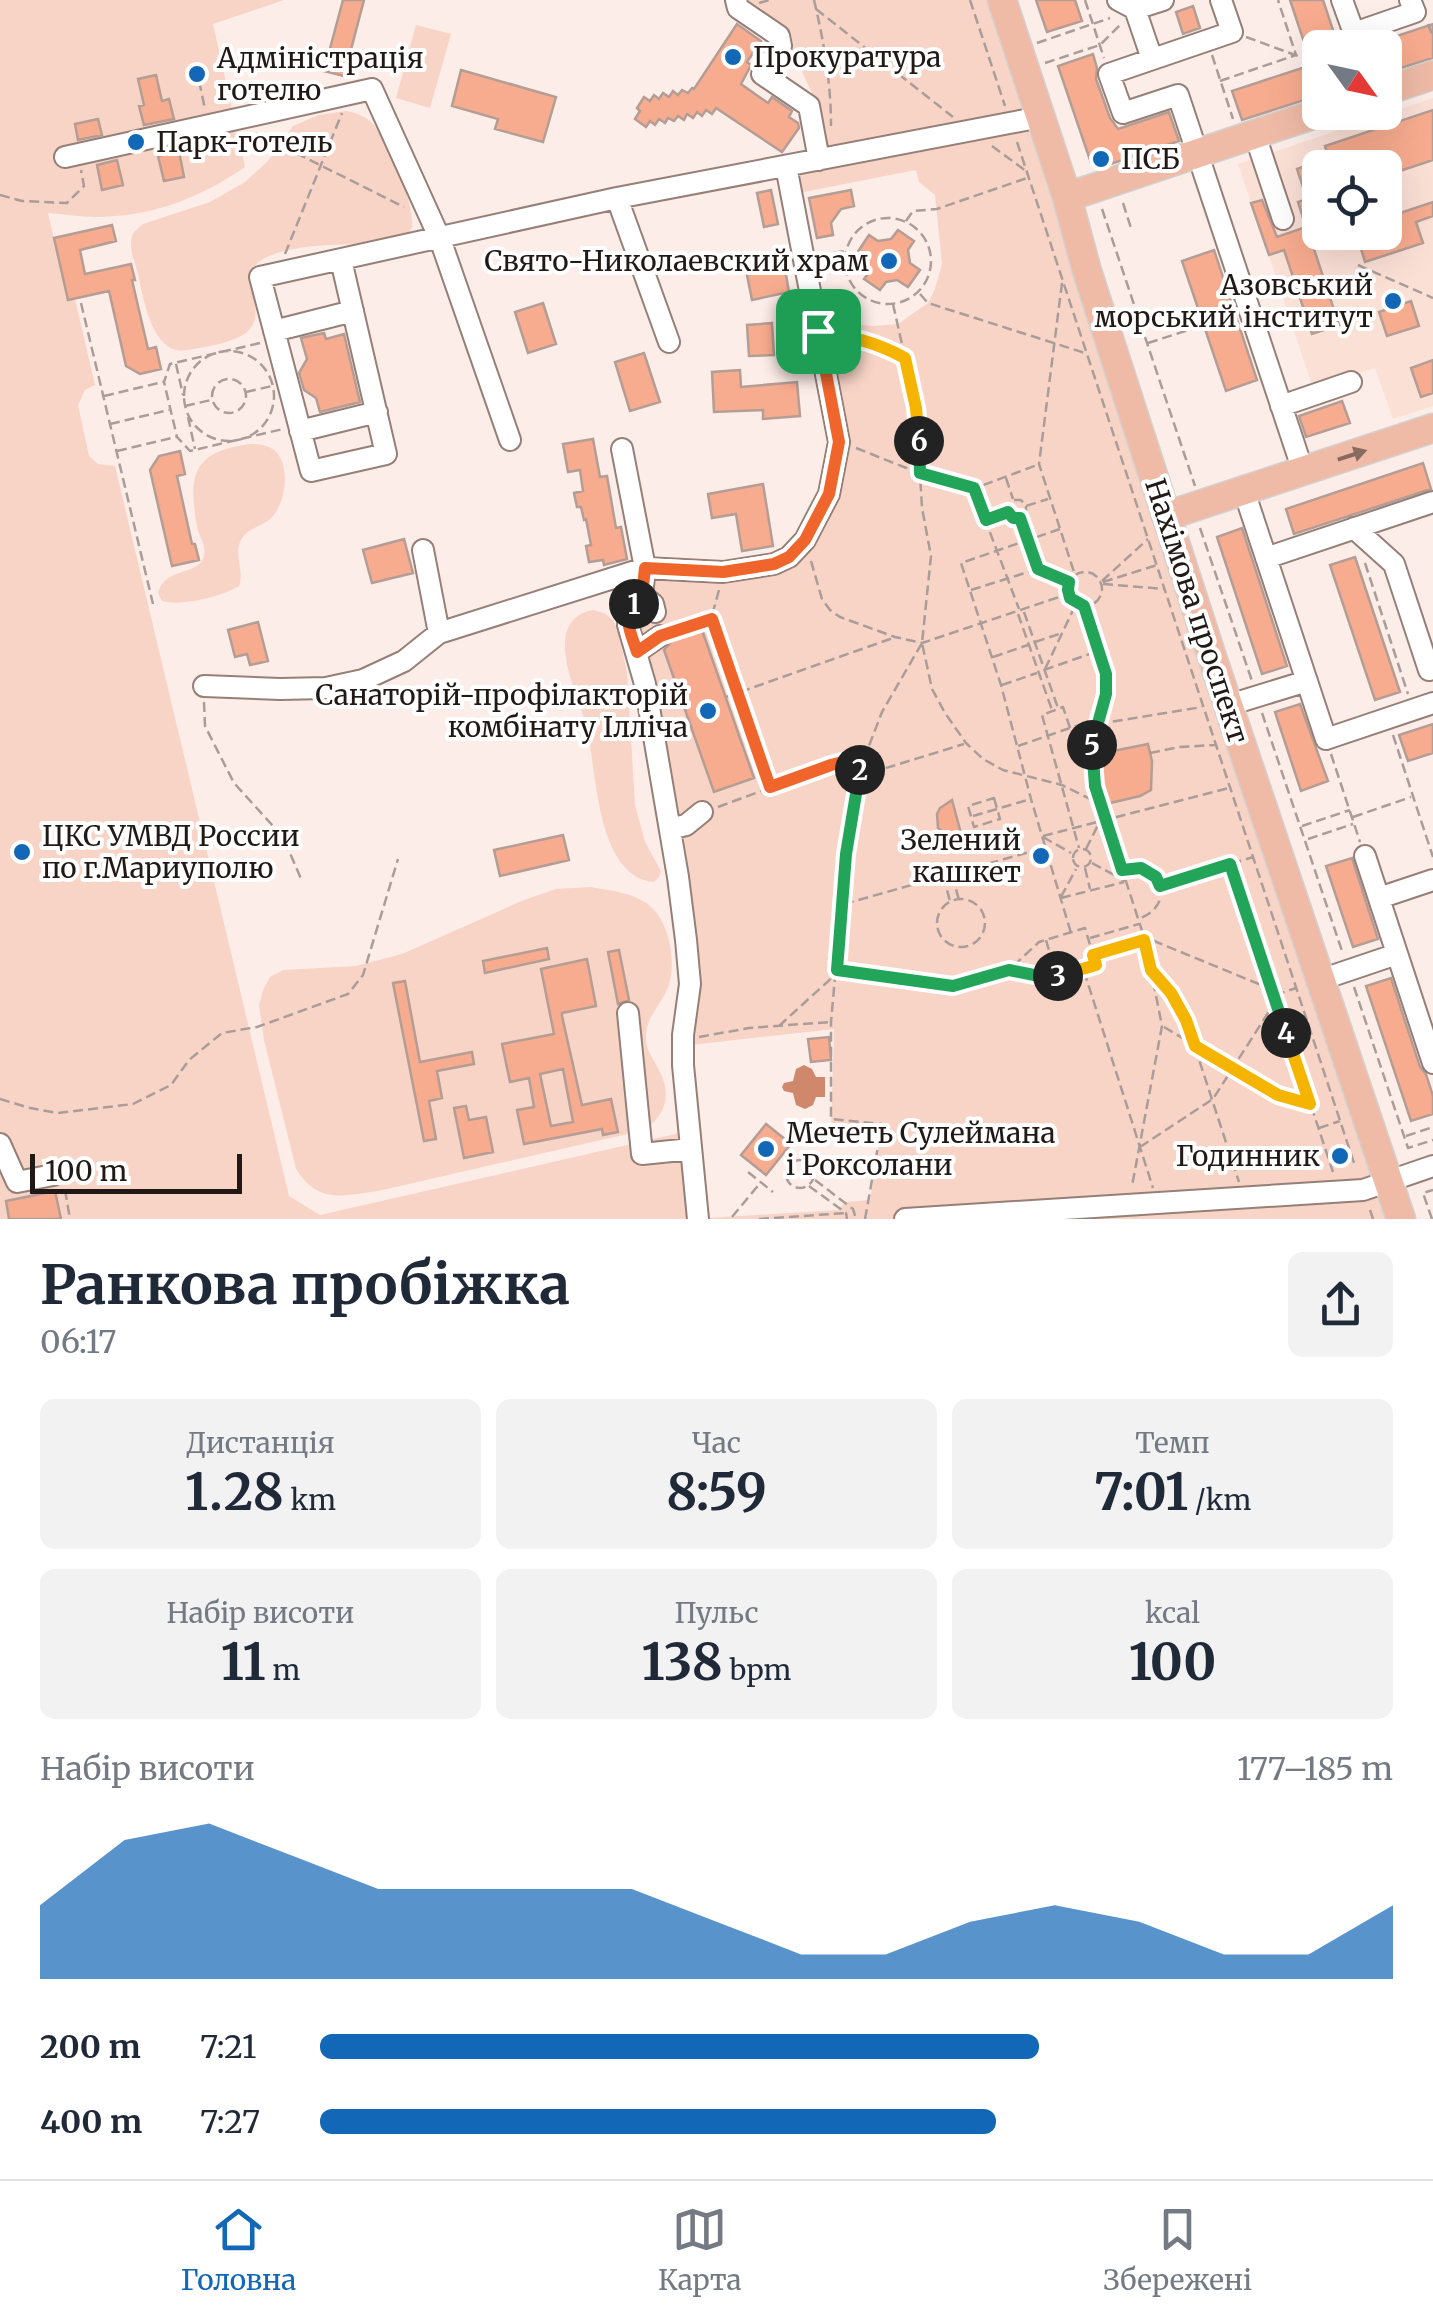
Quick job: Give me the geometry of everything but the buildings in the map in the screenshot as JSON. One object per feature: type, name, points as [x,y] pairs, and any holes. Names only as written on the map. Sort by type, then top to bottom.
[{"type":"main road","name":"Нахімова проспект","points":[[1002,0],[1166,516],[1216,706],[1308,984],[1402,1219]]},
{"type":"main road","points":[[1402,85],[1433,75]]},
{"type":"main road","points":[[1067,197],[1197,154],[1246,132],[1302,117]]},
{"type":"main road","points":[[1166,516],[1303,471],[1431,436]]},
{"type":"street","points":[[736,0],[738,8],[779,36],[781,46],[762,74],[809,106],[825,158]]},
{"type":"street","points":[[1152,60],[1127,5],[1163,0]]},
{"type":"street","points":[[1221,0],[1232,32],[1110,74],[1123,114],[1178,95],[1303,471]]},
{"type":"street","points":[[1342,0],[1354,33],[1414,12],[1410,0]]},
{"type":"street","points":[[65,157],[372,89],[436,230],[510,440]]},
{"type":"street","points":[[340,260],[386,454],[311,471],[260,277],[340,260],[436,230],[1041,117]]},
{"type":"street","points":[[1246,132],[1283,219]]},
{"type":"street","points":[[204,686],[326,688],[363,680],[404,661],[439,633],[645,568],[723,572],[774,564],[789,557],[805,540],[829,494],[839,442],[786,166]]},
{"type":"street","points":[[617,198],[669,342]]},
{"type":"street","points":[[276,335],[353,311]]},
{"type":"street","points":[[1281,406],[1351,382]]},
{"type":"street","points":[[300,428],[377,412]]},
{"type":"street","points":[[622,449],[648,604],[629,609],[628,626],[645,684],[670,829],[690,984],[682,1049],[698,1219]]},
{"type":"street","points":[[1244,491],[1326,738],[1423,706]]},
{"type":"street","points":[[1266,558],[1433,502]]},
{"type":"street","points":[[1354,528],[1394,564],[1429,670]]},
{"type":"street","points":[[424,550],[439,633]]},
{"type":"street","points":[[637,652],[660,636]]},
{"type":"street","points":[[1216,706],[1257,698],[1307,681]]},
{"type":"street","points":[[670,829],[686,825],[702,812]]},
{"type":"street","points":[[1364,856],[1433,1062]]},
{"type":"street","points":[[1378,898],[1433,880]]},
{"type":"street","points":[[1308,984],[1397,954]]},
{"type":"street","points":[[628,1013],[642,1154],[691,1149]]},
{"type":"street","points":[[0,1144],[16,1182],[53,1175]]},
{"type":"street","points":[[904,1219],[1363,1190],[1433,1166]]},
{"type":"path","points":[[814,0],[825,47],[831,102],[825,158]]},
{"type":"path","points":[[970,0],[1165,590],[1216,706],[1216,746],[1253,857],[1308,984],[1340,1120],[1355,1166]]},
{"type":"path","points":[[1085,0],[1110,74]]},
{"type":"path","points":[[1278,0],[1296,55]]},
{"type":"path","points":[[1036,43],[1093,24],[1127,5]]},
{"type":"path","points":[[1043,64],[1100,45],[1127,5]]},
{"type":"path","points":[[816,10],[1027,172]]},
{"type":"path","points":[[1429,25],[1433,37]]},
{"type":"path","points":[[1232,32],[1302,57]]},
{"type":"path","points":[[1207,41],[1220,81],[1246,132]]},
{"type":"path","points":[[1220,81],[1296,55]]},
{"type":"path","points":[[199,81],[205,108]]},
{"type":"path","points":[[277,274],[350,94]]},
{"type":"path","points":[[256,133],[436,230]]},
{"type":"path","points":[[906,222],[914,211],[936,209],[1029,178]]},
{"type":"path","points":[[0,195],[22,202],[67,203],[84,186]]},
{"type":"path","points":[[1123,202],[1132,228]]},
{"type":"path","points":[[1100,204],[1195,488]]},
{"type":"path","points":[[884,218],[906,222],[923,236],[932,256],[928,278],[904,302],[871,301],[854,287],[845,266],[854,234],[884,218]]},
{"type":"path","points":[[803,258],[847,251]]},
{"type":"path","points":[[1358,265],[1433,298]]},
{"type":"path","points":[[1063,280],[1039,464],[1074,574],[1068,594],[1076,604],[1084,606],[1097,601],[1102,593],[1101,583]]},
{"type":"path","points":[[918,292],[928,303],[1087,354]]},
{"type":"path","points":[[82,303],[154,604]]},
{"type":"path","points":[[893,304],[916,408],[922,508],[931,556],[922,644],[932,689],[966,743],[983,759],[1003,770],[1062,785],[1101,805]]},
{"type":"path","points":[[1147,344],[1204,324]]},
{"type":"path","points":[[818,331],[880,344],[905,358]]},
{"type":"path","points":[[276,335],[170,364],[164,382],[177,437],[190,451],[300,428]]},
{"type":"path","points":[[236,351],[256,359],[264,366],[273,386],[273,407],[263,426],[246,438],[226,441],[208,436],[194,423],[186,406],[188,378],[199,363],[215,353],[236,351]]},
{"type":"path","points":[[175,362],[196,450]]},
{"type":"path","points":[[226,379],[242,384],[246,392],[246,401],[233,412],[224,412],[212,400],[218,383],[226,379]]},
{"type":"path","points":[[104,396],[164,382]]},
{"type":"path","points":[[246,392],[273,386]]},
{"type":"path","points":[[186,406],[212,400]]},
{"type":"path","points":[[110,424],[171,410]]},
{"type":"path","points":[[117,451],[177,437]]},
{"type":"path","points":[[839,442],[920,473],[974,488],[1039,464]]},
{"type":"path","points":[[1005,477],[1013,500]]},
{"type":"path","points":[[974,488],[1035,642],[1042,671]]},
{"type":"path","points":[[1026,506],[1050,498]]},
{"type":"path","points":[[1013,500],[1021,500],[1026,506],[1026,513],[1020,518],[1013,518],[1008,512],[1013,500]]},
{"type":"path","points":[[986,520],[1008,512]]},
{"type":"path","points":[[1020,518],[1038,569]]},
{"type":"path","points":[[1199,523],[1408,1148],[1433,1140]]},
{"type":"path","points":[[1060,529],[961,562],[1001,685],[1071,932]]},
{"type":"path","points":[[1101,583],[1148,539]]},
{"type":"path","points":[[805,540],[822,599],[830,610],[895,638],[922,644],[1068,594]]},
{"type":"path","points":[[1366,564],[1423,706]]},
{"type":"path","points":[[1101,583],[1157,565]]},
{"type":"path","points":[[970,590],[1038,569],[1069,582]]},
{"type":"path","points":[[1074,574],[1090,572],[1101,583],[1165,590]]},
{"type":"path","points":[[721,580],[712,619],[770,787]]},
{"type":"path","points":[[1042,671],[1076,604]]},
{"type":"path","points":[[1084,606],[1106,674],[1106,694],[1091,749],[1095,786],[1139,921],[1162,1026],[1128,1206]]},
{"type":"path","points":[[1020,611],[1056,710]]},
{"type":"path","points":[[660,636],[712,619]]},
{"type":"path","points":[[992,658],[1062,633]]},
{"type":"path","points":[[726,697],[895,638]]},
{"type":"path","points":[[865,1219],[882,1124],[831,1120],[832,1022],[846,854],[865,756],[882,712],[922,644]]},
{"type":"path","points":[[1001,685],[1100,650]]},
{"type":"path","points":[[204,686],[205,726],[234,783],[283,837],[302,880]]},
{"type":"path","points":[[1098,724],[1216,706]]},
{"type":"path","points":[[1070,728],[1063,707],[1042,715],[1079,848]]},
{"type":"path","points":[[1018,746],[1100,718]]},
{"type":"path","points":[[1387,718],[1433,857]]},
{"type":"path","points":[[1326,738],[1364,856]]},
{"type":"path","points":[[858,777],[966,743]]},
{"type":"path","points":[[1150,753],[1216,746]]},
{"type":"path","points":[[702,812],[865,756]]},
{"type":"path","points":[[1042,836],[1230,787]]},
{"type":"path","points":[[1352,817],[1413,796]]},
{"type":"path","points":[[994,798],[997,809],[1000,820],[974,827],[968,806],[994,798]]},
{"type":"path","points":[[971,816],[1031,800]]},
{"type":"path","points":[[1300,827],[1350,810]]},
{"type":"path","points":[[1086,849],[1103,819]]},
{"type":"path","points":[[1305,840],[1354,824]]},
{"type":"path","points":[[1042,836],[1073,854]]},
{"type":"path","points":[[843,904],[1045,847]]},
{"type":"path","points":[[1079,848],[1091,855],[1084,867],[1073,861],[1079,848]]},
{"type":"path","points":[[1160,886],[1253,857]]},
{"type":"path","points":[[0,1099],[58,1113],[133,1104],[170,1085],[189,1060],[222,1033],[257,1026],[348,994],[363,976],[398,859]]},
{"type":"path","points":[[1090,862],[1126,882]]},
{"type":"path","points":[[1230,864],[1340,1192]]},
{"type":"path","points":[[1061,898],[1078,866]]},
{"type":"path","points":[[1084,867],[1091,890]]},
{"type":"path","points":[[1088,938],[1139,921],[1159,903],[1156,877],[1141,868],[1122,870]]},
{"type":"path","points":[[952,874],[959,900]]},
{"type":"path","points":[[943,876],[950,902]]},
{"type":"path","points":[[1061,898],[1126,882]]},
{"type":"path","points":[[959,900],[976,904],[985,924],[980,938],[960,947],[946,942],[938,930],[942,908],[959,900]]},
{"type":"path","points":[[837,972],[953,986],[1009,970],[1049,978],[1096,965],[1085,928],[1038,942],[1009,970]]},
{"type":"path","points":[[1046,940],[1056,976]]},
{"type":"path","points":[[1093,955],[1144,940],[1154,941],[1272,990]]},
{"type":"path","points":[[1083,968],[1158,1204]]},
{"type":"path","points":[[1151,970],[1171,993],[1186,1020],[1244,1198]]},
{"type":"path","points":[[780,1026],[837,972]]},
{"type":"path","points":[[1139,1147],[1212,1099],[1275,998],[1308,984]]},
{"type":"path","points":[[696,1038],[749,1028],[832,1022]]},
{"type":"path","points":[[1162,1026],[1278,1095],[1310,1104]]},
{"type":"path","points":[[1318,1128],[1340,1120]]},
{"type":"path","points":[[1404,1136],[1433,1127]]},
{"type":"path","points":[[798,1160],[807,1162],[814,1170],[814,1180],[800,1188],[790,1185],[786,1176],[789,1166],[798,1160]]},
{"type":"path","points":[[748,1172],[773,1192]]},
{"type":"path","points":[[53,1175],[63,1182],[70,1219]]},
{"type":"path","points":[[814,1180],[853,1209],[856,1219]]},
{"type":"path","points":[[732,1217],[760,1182]]},
{"type":"path","points":[[809,1186],[846,1213],[848,1219]]},
{"type":"path","points":[[1432,1219],[1424,1193],[1433,1190]]},
{"type":"path","points":[[1427,1205],[1433,1203]]},
{"type":"path","points":[[1370,1210],[1373,1219]]},
{"type":"path","points":[[759,1219],[846,1213]]},
{"type":"shaded area","points":[[0,0],[284,0],[213,24],[245,167],[193,196],[136,214],[96,217],[48,213],[68,299],[75,299],[95,385],[85,390],[78,405],[89,456],[98,464],[115,466],[289,1196],[320,1215],[684,1132],[683,1024],[674,879],[626,619],[619,617],[610,584],[771,559],[800,536],[823,492],[833,441],[779,167],[824,152],[817,104],[783,31],[743,0],[996,0],[1399,1219],[0,1219]],"holes":[[[916,170],[919,182],[935,195],[942,264],[928,303],[898,324],[824,322],[799,193]],[[834,1029],[831,1133],[880,1138],[870,1200],[845,1202],[839,1210],[707,1218],[691,1045]]]},
{"type":"shaded area","points":[[416,25],[451,34],[430,108],[396,98]]},
{"type":"shaded area","points":[[1433,98],[1433,406],[1393,419],[1375,368],[1313,388],[1238,164],[1338,130],[1402,130],[1402,108]]},
{"type":"shaded area","points":[[346,111],[371,122],[393,157],[411,210],[412,226],[407,235],[369,243],[306,247],[269,256],[257,264],[252,274],[255,319],[249,329],[237,338],[209,346],[182,351],[168,346],[155,331],[146,309],[131,250],[133,233],[143,224],[210,202],[245,182],[268,161],[293,126],[319,115]]},
{"type":"shaded area","points":[[251,444],[274,450],[283,464],[285,483],[273,516],[241,540],[239,586],[202,600],[162,601],[158,593],[167,579],[195,567],[204,556],[193,491],[199,467],[218,452]]},
{"type":"shaded area","points":[[593,610],[613,620],[618,630],[627,673],[635,805],[645,842],[661,871],[654,882],[635,876],[620,862],[610,843],[597,795],[587,730],[567,663],[568,629],[577,616]]},
{"type":"shaded area","points":[[590,887],[643,901],[657,913],[667,934],[672,959],[670,982],[646,1034],[666,1095],[652,1124],[645,1130],[378,1191],[332,1195],[304,1180],[296,1169],[264,1040],[259,1006],[270,977],[283,970],[356,966],[402,954],[524,900],[556,889]]},
{"type":"shaded area","points":[[804,1065],[816,1077],[825,1077],[825,1097],[816,1097],[813,1105],[805,1109],[796,1105],[793,1093],[782,1087],[793,1081],[796,1069]]},
{"type":"place","name":"Прокуратура","points":[[733,57]]},
{"type":"place","name":"Адміністрація готелю","points":[[197,74]]},
{"type":"place","name":"Парк-готель","points":[[136,142]]},
{"type":"place","name":"ПСБ","points":[[1101,159]]},
{"type":"place","name":"Свято-Николаевский храм","points":[[889,261]]},
{"type":"place","name":"Азовський морський інститут","points":[[1393,301]]},
{"type":"place","name":"Санаторій-профілакторій комбінату Ілліча","points":[[708,711]]},
{"type":"place","name":"ЦКС УМВД России по г.Мариуполю","points":[[22,852]]},
{"type":"place","name":"Зелений кашкет","points":[[1041,856]]},
{"type":"place","name":"Мечеть Сулеймана і Роксолани","points":[[766,1149]]},
{"type":"place","name":"Годинник","points":[[1340,1156]]},
{"type":"route","points":[[818,331],[880,344],[905,358],[916,408],[920,473],[974,488],[986,520],[1008,512],[1013,518],[1020,518],[1038,569],[1069,582],[1070,598],[1084,606],[1106,674],[1106,694],[1091,749],[1095,786],[1122,870],[1132,867],[1150,871],[1160,886],[1230,864],[1310,1104],[1278,1095],[1195,1046],[1171,993],[1151,970],[1144,940],[1093,955],[1096,965],[1049,978],[1009,970],[953,986],[837,970],[846,854],[865,756],[770,787],[712,619],[660,636],[637,652],[628,626],[629,609],[642,595],[645,568],[723,572],[774,564],[789,557],[805,540],[829,494],[839,442],[818,331]]}]
